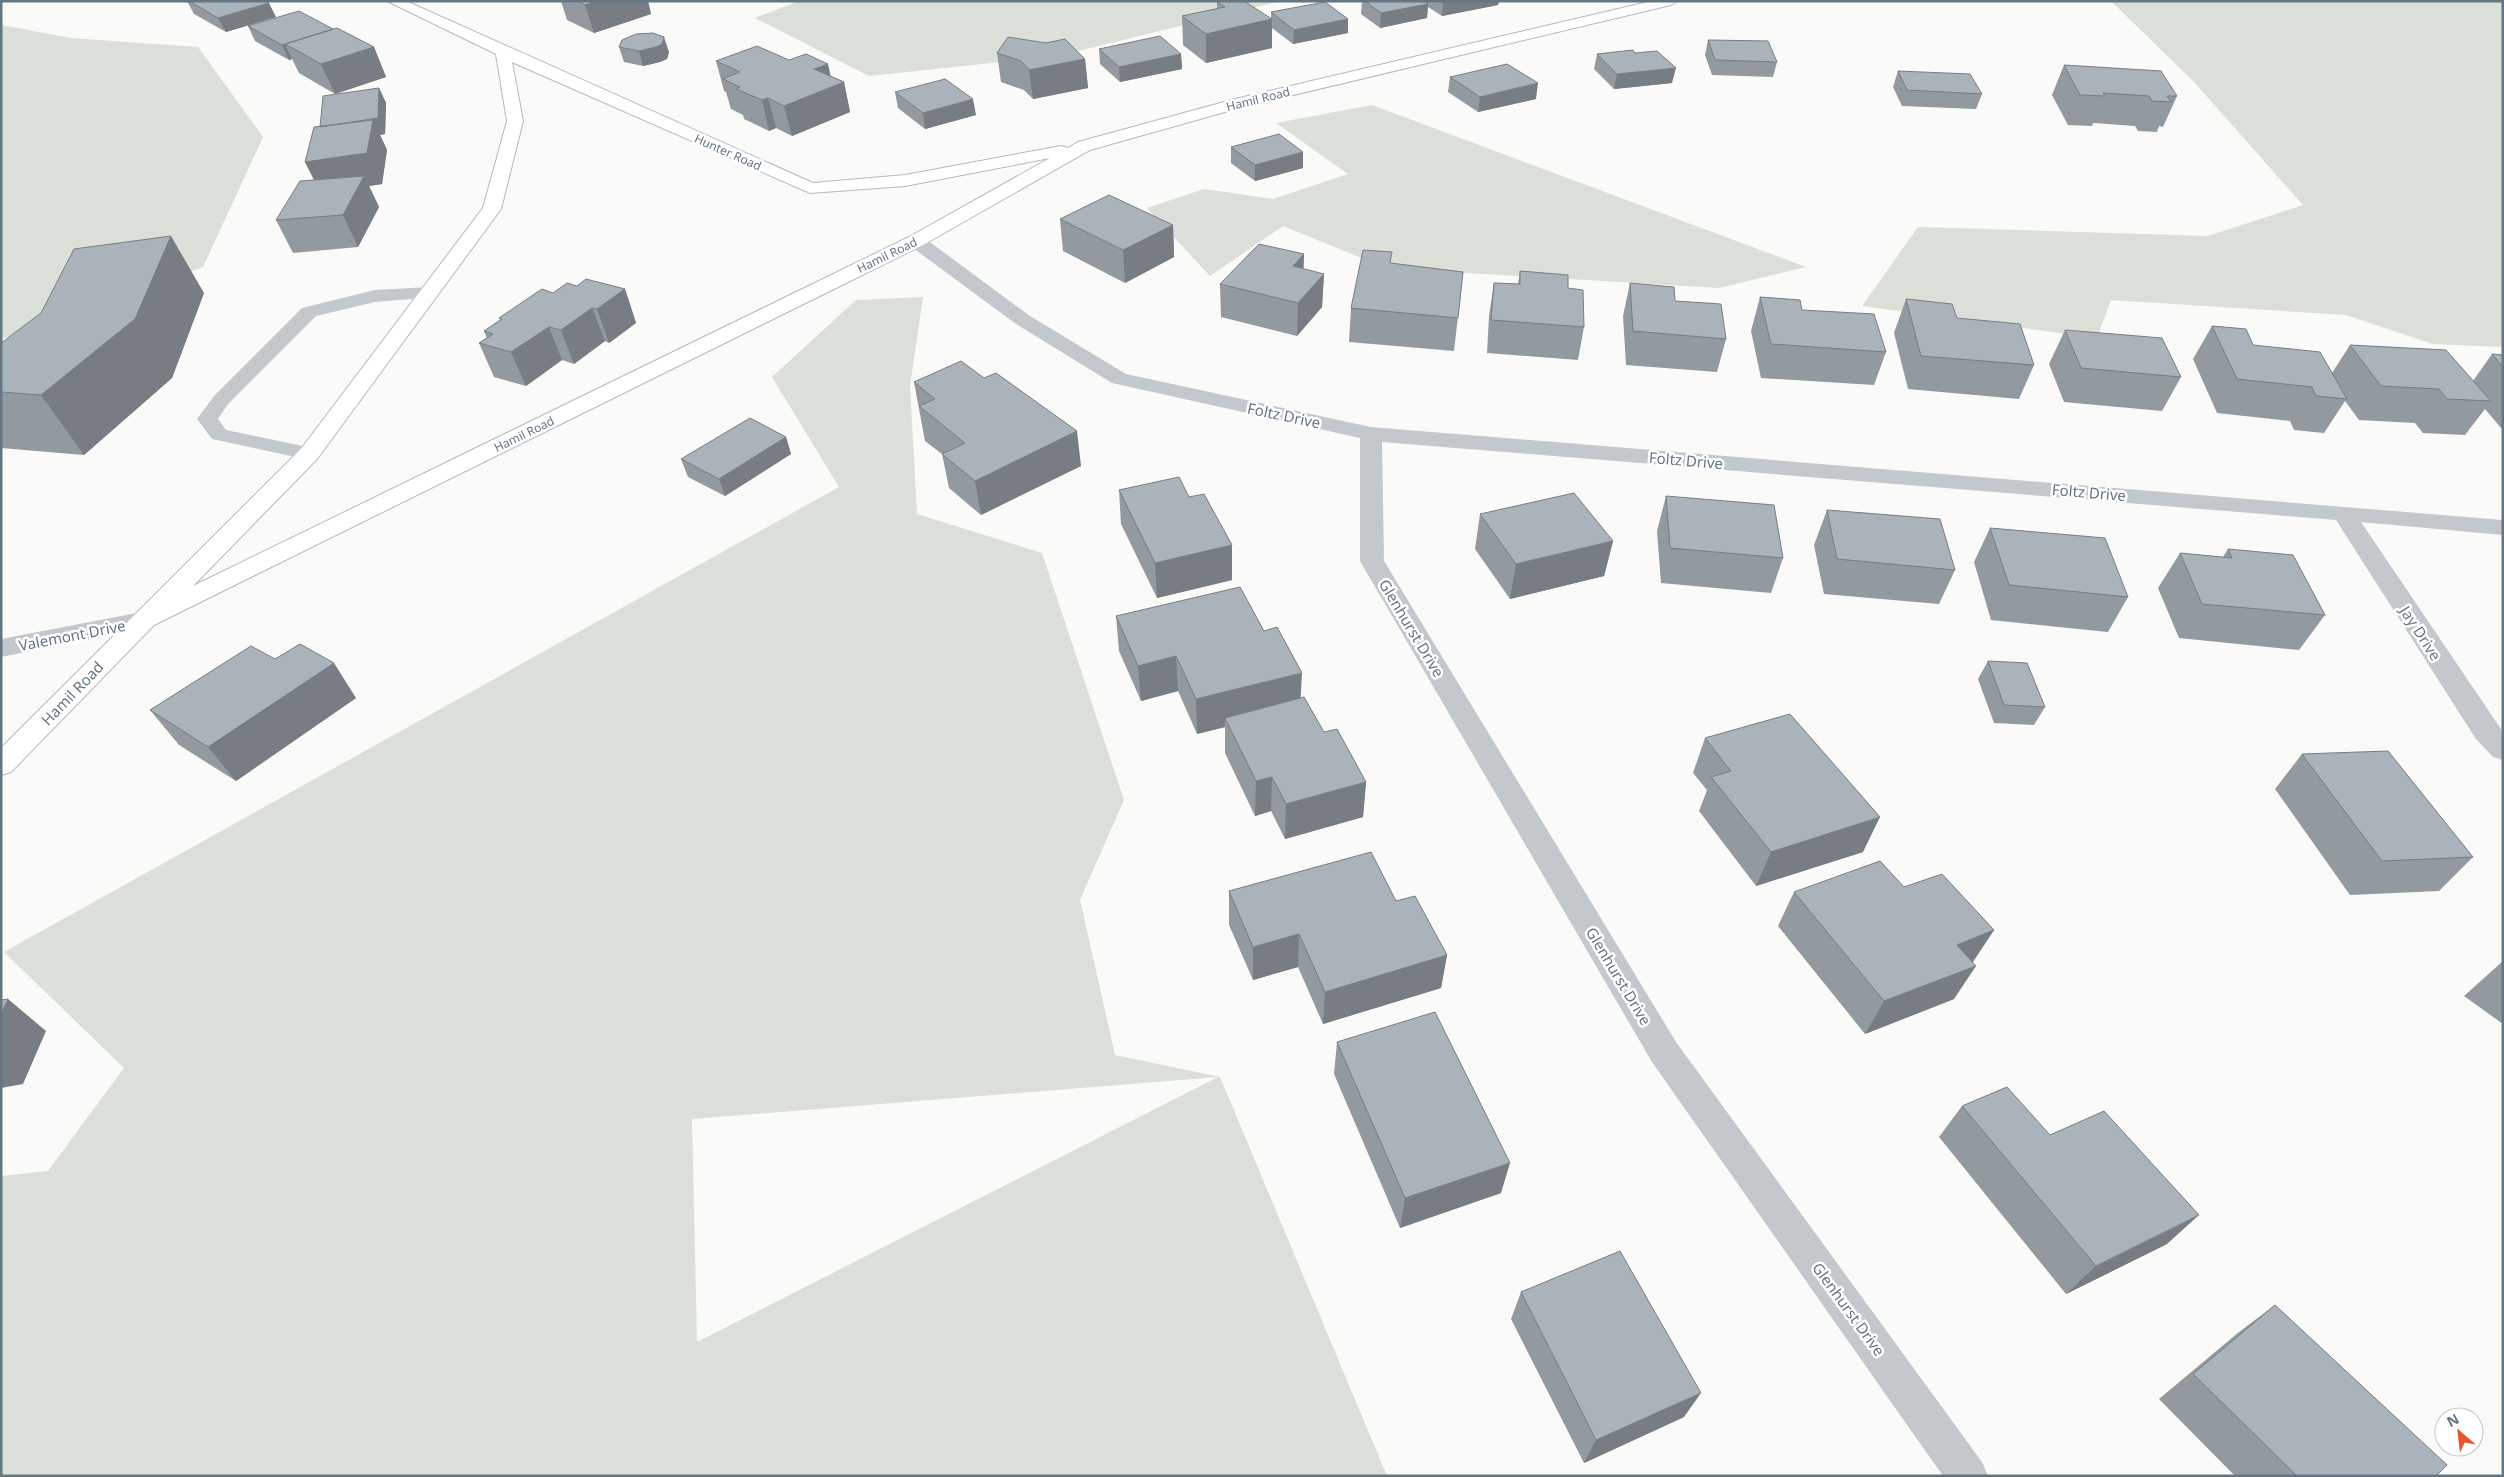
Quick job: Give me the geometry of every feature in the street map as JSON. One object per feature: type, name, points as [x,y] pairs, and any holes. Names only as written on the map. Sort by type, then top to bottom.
[{"type":"street","name":"Hunter Road","points":[[394,1],[503,52],[810,188],[850,188],[906,182],[1084,146]]},
{"type":"street","name":"Hamil Road","points":[[142,621],[916,241],[1084,146],[1235,104],[1671,1]]},
{"type":"street","name":"Hamil Road","points":[[1,765],[309,454],[492,209],[516,121],[503,52]]},
{"type":"street","name":"Foltz Drive","points":[[916,241],[1023,320],[1119,379],[1371,434],[2344,513],[2503,528]]},
{"type":"street","name":"Glenhurst Drive","points":[[1371,434],[1372,561],[1664,1052],[1968,1476]]},
{"type":"street","name":"Jay Drive","points":[[2344,513],[2486,732],[2503,750]]},
{"type":"street","name":"Valemont Drive","points":[[1,648],[142,621]]},
{"type":"lane","points":[[309,454],[219,434],[207,419],[221,400],[308,312],[375,296],[429,293]]},
{"type":"shaded area","points":[[799,1],[1281,1],[1058,56],[869,76],[755,18]]},
{"type":"shaded area","points":[[2111,1],[2503,2],[2503,347],[2433,344],[2346,315],[2111,300],[2097,338],[1862,306],[1918,227],[2208,236],[2303,205],[2193,81]]},
{"type":"shaded area","points":[[1,25],[71,38],[198,47],[263,137],[203,267],[1,339]]},
{"type":"shaded area","points":[[1372,105],[1806,267],[1719,288],[1386,268],[1283,226],[1210,276],[1147,208],[1204,189],[1273,199],[1348,174],[1276,123]]},
{"type":"shaded area","points":[[923,297],[910,386],[917,514],[1042,553],[1124,800],[1080,900],[1115,1055],[1220,1077],[1387,1476],[1,1476],[1,1176],[48,1171],[124,1068],[4,952],[839,487],[772,377],[856,300]],"holes":[[[1218,1077],[697,1342],[692,1119]]]},
{"type":"building","points":[[189,1],[266,1],[269,3],[218,18]]},
{"type":"building","points":[[577,1],[596,1],[585,5]]},
{"type":"building","points":[[1244,1],[1272,19],[1206,34],[1182,16],[1225,7],[1217,2]]},
{"type":"building","points":[[1365,1],[1424,1],[1428,4],[1381,13]]},
{"type":"building","points":[[1325,2],[1348,19],[1294,30],[1271,12]]},
{"type":"building","points":[[299,11],[333,29],[282,45],[248,26]]},
{"type":"building","points":[[337,28],[374,47],[321,64],[285,44]]},
{"type":"building","points":[[653,33],[664,37],[662,44],[639,51],[619,47],[622,40],[636,34]]},
{"type":"building","points":[[1160,36],[1181,54],[1119,67],[1099,49]]},
{"type":"building","points":[[1008,37],[1046,43],[1065,39],[1085,59],[1029,70],[1021,61],[997,53]]},
{"type":"building","points":[[1708,40],[1768,41],[1777,62],[1715,60]]},
{"type":"building","points":[[757,46],[789,60],[806,54],[828,64],[814,69],[844,82],[784,106],[768,98],[762,100],[736,89],[740,87],[723,79],[740,72],[716,61]]},
{"type":"building","points":[[1633,50],[1635,53],[1657,51],[1676,68],[1617,74],[1597,54]]},
{"type":"building","points":[[1507,64],[1538,83],[1480,97],[1450,77]]},
{"type":"building","points":[[2064,65],[2161,71],[2177,96],[2167,96],[2171,102],[2152,101],[2149,96],[2103,93],[2105,96],[2080,95]]},
{"type":"building","points":[[1898,71],[1970,74],[1982,94],[1907,90]]},
{"type":"building","points":[[945,79],[973,99],[923,113],[895,92]]},
{"type":"building","points":[[379,88],[378,118],[320,127],[323,96]]},
{"type":"building","points":[[373,120],[367,153],[305,162],[314,127]]},
{"type":"building","points":[[1279,134],[1303,152],[1255,165],[1231,147]]},
{"type":"building","points":[[364,176],[343,215],[276,220],[300,181]]},
{"type":"building","points":[[1109,195],[1173,225],[1123,250],[1060,219]]},
{"type":"building","points":[[171,236],[135,319],[41,395],[1,392],[1,343],[41,313],[74,249]]},
{"type":"building","points":[[1259,244],[1304,254],[1293,266],[1324,274],[1298,303],[1220,284]]},
{"type":"building","points":[[1363,250],[1392,252],[1390,263],[1463,272],[1458,318],[1351,308]]},
{"type":"building","points":[[1520,271],[1568,275],[1568,288],[1583,290],[1584,327],[1491,320],[1494,283],[1520,284]]},
{"type":"building","points":[[586,279],[625,289],[597,309],[592,308],[561,330],[549,327],[511,352],[479,343],[493,334],[484,331],[502,319],[499,318],[542,289],[553,293],[567,283],[577,286]]},
{"type":"building","points":[[1630,283],[1674,287],[1675,301],[1721,304],[1726,339],[1633,331]]},
{"type":"building","points":[[1760,297],[1800,300],[1802,310],[1874,314],[1886,352],[1771,344]]},
{"type":"building","points":[[1906,299],[1952,304],[1957,318],[2020,324],[2034,365],[1921,356]]},
{"type":"building","points":[[2212,326],[2246,329],[2253,345],[2320,352],[2347,399],[2316,396],[2312,387],[2237,379]]},
{"type":"building","points":[[2065,330],[2162,338],[2181,377],[2081,368]]},
{"type":"building","points":[[2350,345],[2446,350],[2491,401],[2447,399],[2439,389],[2381,386]]},
{"type":"building","points":[[2492,354],[2503,355],[2503,367]]},
{"type":"building","points":[[961,361],[984,378],[996,373],[1077,431],[975,481],[942,454],[965,443],[919,406],[935,399],[914,382]]},
{"type":"building","points":[[750,418],[786,437],[719,479],[681,459]]},
{"type":"building","points":[[1179,477],[1189,497],[1204,494],[1232,545],[1155,563],[1119,490]]},
{"type":"building","points":[[1574,493],[1613,541],[1516,564],[1480,514]]},
{"type":"building","points":[[1666,496],[1774,505],[1783,558],[1670,548]]},
{"type":"building","points":[[1827,510],[1940,519],[1955,570],[1837,559]]},
{"type":"building","points":[[1990,528],[2105,538],[2128,597],[2009,585]]},
{"type":"building","points":[[2228,549],[2293,555],[2325,615],[2202,604],[2180,553],[2232,558]]},
{"type":"building","points":[[1240,587],[1264,631],[1277,627],[1302,673],[1196,699],[1176,656],[1138,666],[1116,616]]},
{"type":"building","points":[[300,644],[334,663],[208,747],[150,710],[251,646],[275,659]]},
{"type":"building","points":[[1988,661],[2027,663],[2045,707],[2004,705]]},
{"type":"building","points":[[1304,697],[1324,732],[1337,729],[1366,782],[1286,804],[1272,777],[1256,781],[1225,718]]},
{"type":"building","points":[[1790,714],[1880,817],[1771,852],[1711,777],[1731,771],[1705,738]]},
{"type":"building","points":[[2388,751],[2473,857],[2382,861],[2302,754]]},
{"type":"building","points":[[1371,852],[1396,901],[1415,896],[1447,955],[1325,992],[1299,934],[1253,947],[1229,891]]},
{"type":"building","points":[[1880,861],[1904,887],[1942,874],[1994,930],[1957,945],[1976,966],[1884,1001],[1794,892]]},
{"type":"building","points":[[8,999],[1,1014],[1,1000]]},
{"type":"building","points":[[1435,1012],[1510,1163],[1405,1198],[1337,1042]]},
{"type":"building","points":[[2007,1087],[2050,1135],[2104,1111],[2199,1215],[2096,1266],[1962,1106]]},
{"type":"building","points":[[1620,1251],[1701,1393],[1596,1440],[1521,1292]]},
{"type":"building","points":[[2275,1305],[2434,1453],[2434,1457],[2438,1457],[2447,1465],[2436,1476],[2297,1476],[2193,1374]]}]
